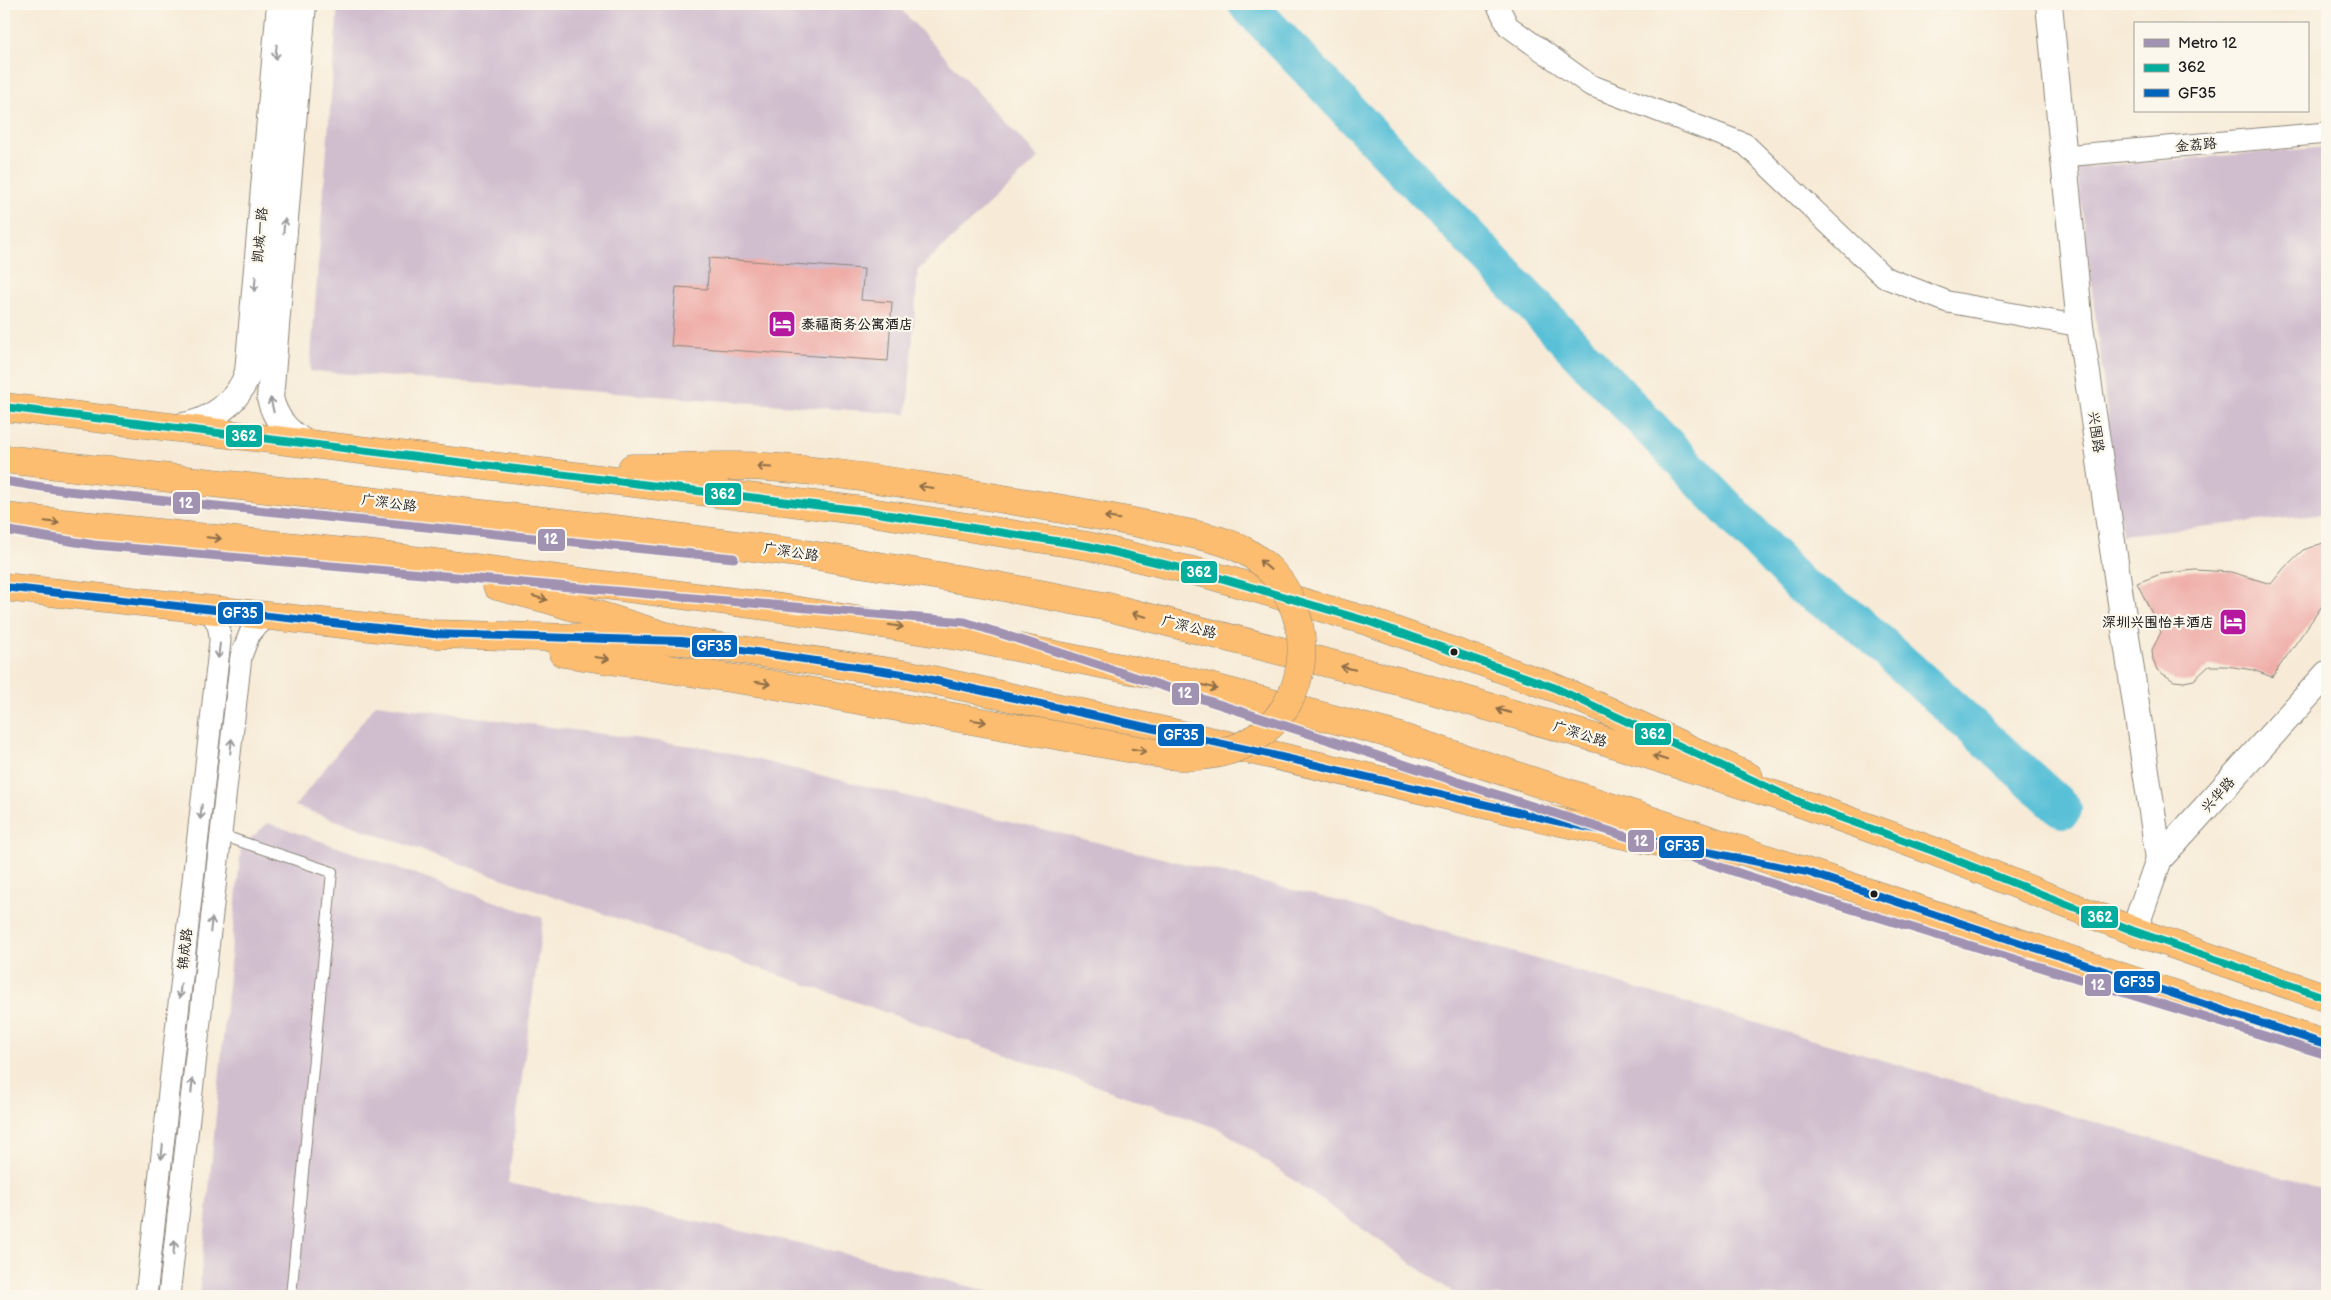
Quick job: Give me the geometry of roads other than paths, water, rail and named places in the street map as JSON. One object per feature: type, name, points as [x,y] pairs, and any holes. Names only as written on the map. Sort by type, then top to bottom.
[{"type":"main road","points":[[4,407],[302,441],[893,515],[1088,546],[1210,575],[1367,621],[1553,688],[1604,709],[1806,805]]},
{"type":"main road","name":"广深公路","points":[[4,459],[623,530],[805,554],[988,584],[1108,607],[1418,686],[1598,739],[1806,805],[1933,851],[2134,931],[2327,998]]},
{"type":"main road","points":[[4,587],[433,634],[715,675],[1167,755],[1206,756],[1242,746],[1266,729],[1284,707],[1299,672],[1302,634],[1291,597],[1268,567],[1236,546],[1187,533],[974,494],[767,467],[709,465],[655,468],[528,469]]},
{"type":"main road","points":[[4,517],[374,554],[781,608],[976,638],[1187,681],[1394,735],[2327,1045]]},
{"type":"main road","points":[[374,554],[547,599],[682,641]]},
{"type":"main road","points":[[433,634],[682,641],[910,675],[1264,753],[1556,821],[1807,872]]},
{"type":"street","name":"凯城一路","points":[[178,427],[202,420],[225,406],[244,386],[248,372],[280,4]]},
{"type":"street","name":"凯城一路","points":[[302,441],[289,433],[273,412],[270,390],[303,4]]},
{"type":"street","points":[[1497,4],[1508,26],[1590,85],[1746,144],[1884,277],[1948,302],[2080,326]]},
{"type":"street","name":"兴围路","points":[[2049,4],[2080,326],[2159,859]]},
{"type":"street","name":"金荔路","points":[[2064,156],[2327,133]]},
{"type":"street","name":"锦成路","points":[[146,1296],[220,641],[219,625],[215,618],[204,608]]},
{"type":"street","name":"锦成路","points":[[169,1296],[240,656],[250,633],[269,615]]},
{"type":"street","name":"兴华路","points":[[2134,931],[2159,859],[2327,674]]},
{"type":"lane","points":[[221,835],[332,872],[291,1296]]},
{"type":"waterway","points":[[1247,4],[1800,585],[1852,618],[2063,809]]},
{"type":"metro line","name":"12","points":[[4,481],[68,491],[734,558]]},
{"type":"metro line","name":"12","points":[[4,530],[94,545],[965,622],[1819,899],[2327,1055]]},
{"type":"place","name":"泰福商务公寓酒店","points":[[782,324]]},
{"type":"place","name":"深圳兴围怡丰酒店","points":[[2233,622]]}]
